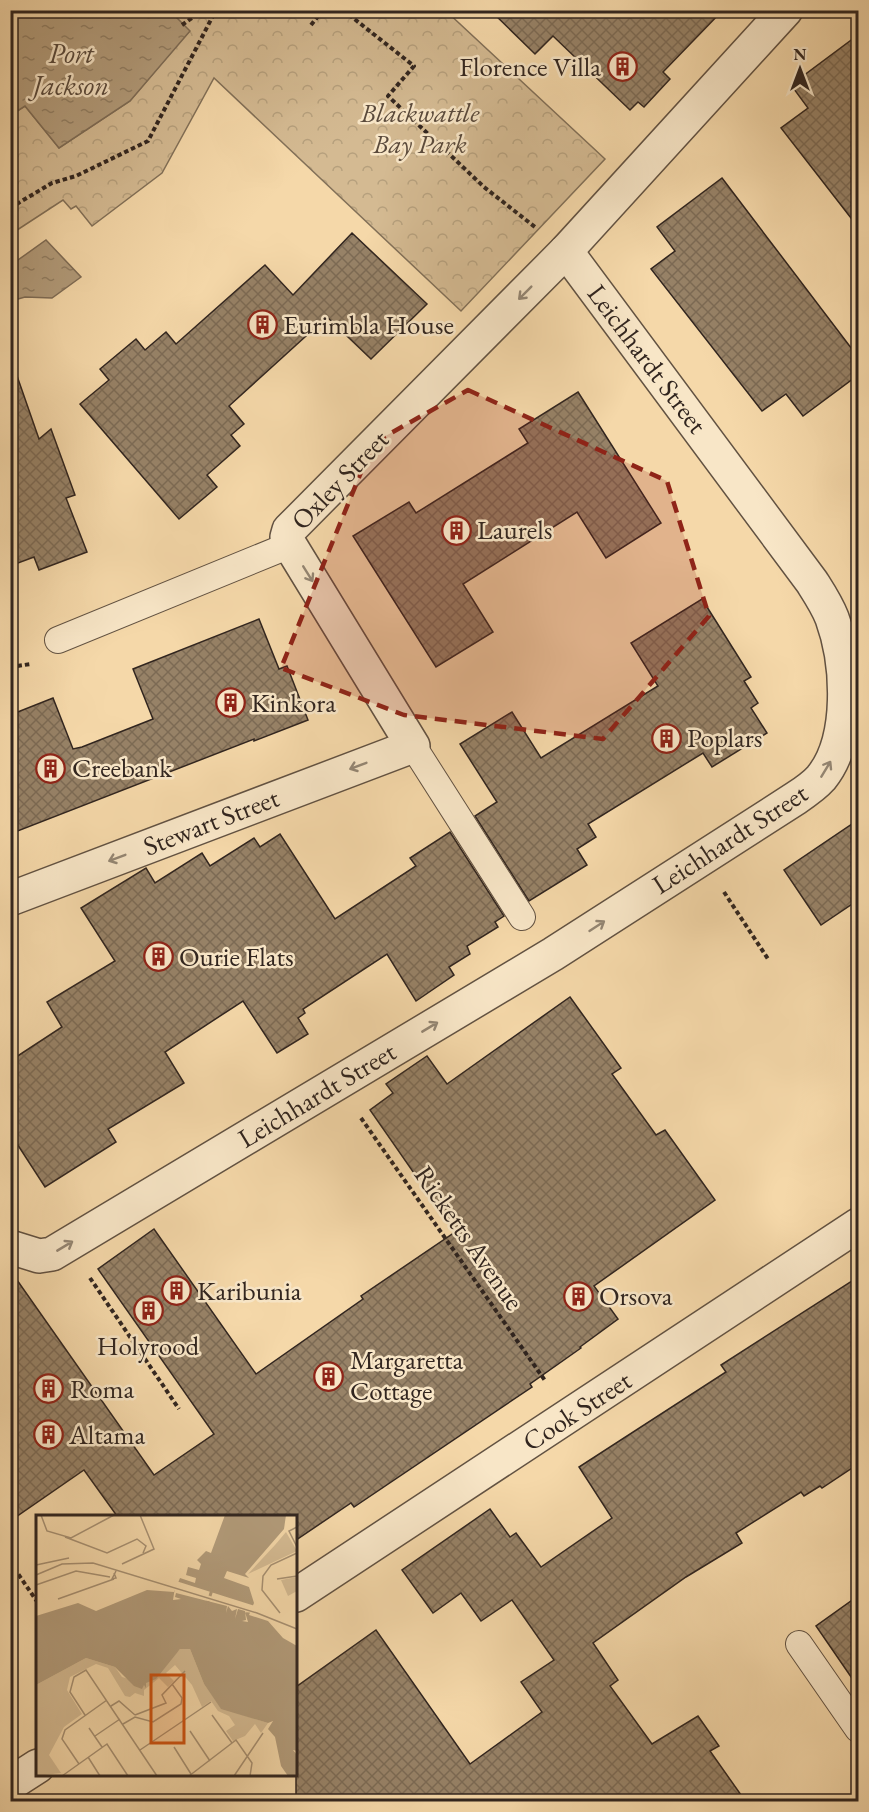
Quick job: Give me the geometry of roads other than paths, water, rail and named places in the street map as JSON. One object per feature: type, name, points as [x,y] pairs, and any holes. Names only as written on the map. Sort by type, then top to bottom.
[{"type":"street","points":[[566,251],[786,10]]},
{"type":"street","name":"Oxley Street","points":[[413,746],[287,537],[291,527],[566,251]]},
{"type":"street","name":"Leichhardt Street","points":[[10,1247],[30,1254],[52,1254],[553,954],[702,859],[796,798],[821,778],[834,755],[842,724],[844,687],[841,651],[831,616],[812,582],[566,251]]},
{"type":"street","name":"Stewart Street","points":[[10,899],[413,746]]},
{"type":"street","name":"Cook Street","points":[[297,1594],[858,1225]]},
{"type":"street","points":[[10,1784],[36,1767]]},
{"type":"lane","points":[[58,640],[290,545]]},
{"type":"lane","points":[[413,746],[522,917]]},
{"type":"lane","points":[[799,1644],[858,1729]]},
{"type":"water","name":"Port Jackson","points":[[11,10],[170,11],[190,31],[130,101],[59,148],[25,106],[11,115]]},
{"type":"water","points":[[46,240],[81,277],[52,298],[25,297],[11,301],[11,265]]},
{"type":"place","name":"Florence Villa","points":[[622,67]]},
{"type":"place","name":"Eurimbla House","points":[[262,325]]},
{"type":"place","name":"Laurels","points":[[456,530]]},
{"type":"place","name":"Kinkora","points":[[230,703]]},
{"type":"place","name":"Poplars","points":[[666,738]]},
{"type":"place","name":"Creebank","points":[[51,768]]},
{"type":"place","name":"Ourie Flats","points":[[158,957]]},
{"type":"place","name":"Karibunia","points":[[176,1291]]},
{"type":"place","name":"Orsova","points":[[578,1296]]},
{"type":"place","name":"Holyrood","points":[[148,1311]]},
{"type":"place","name":"Margaretta Cottage","points":[[329,1376]]},
{"type":"place","name":"Roma","points":[[49,1389]]},
{"type":"place","name":"Altama","points":[[48,1435]]},
{"type":"park label","name":"Blackwattle Bay Park","points":[[420,128]]}]
